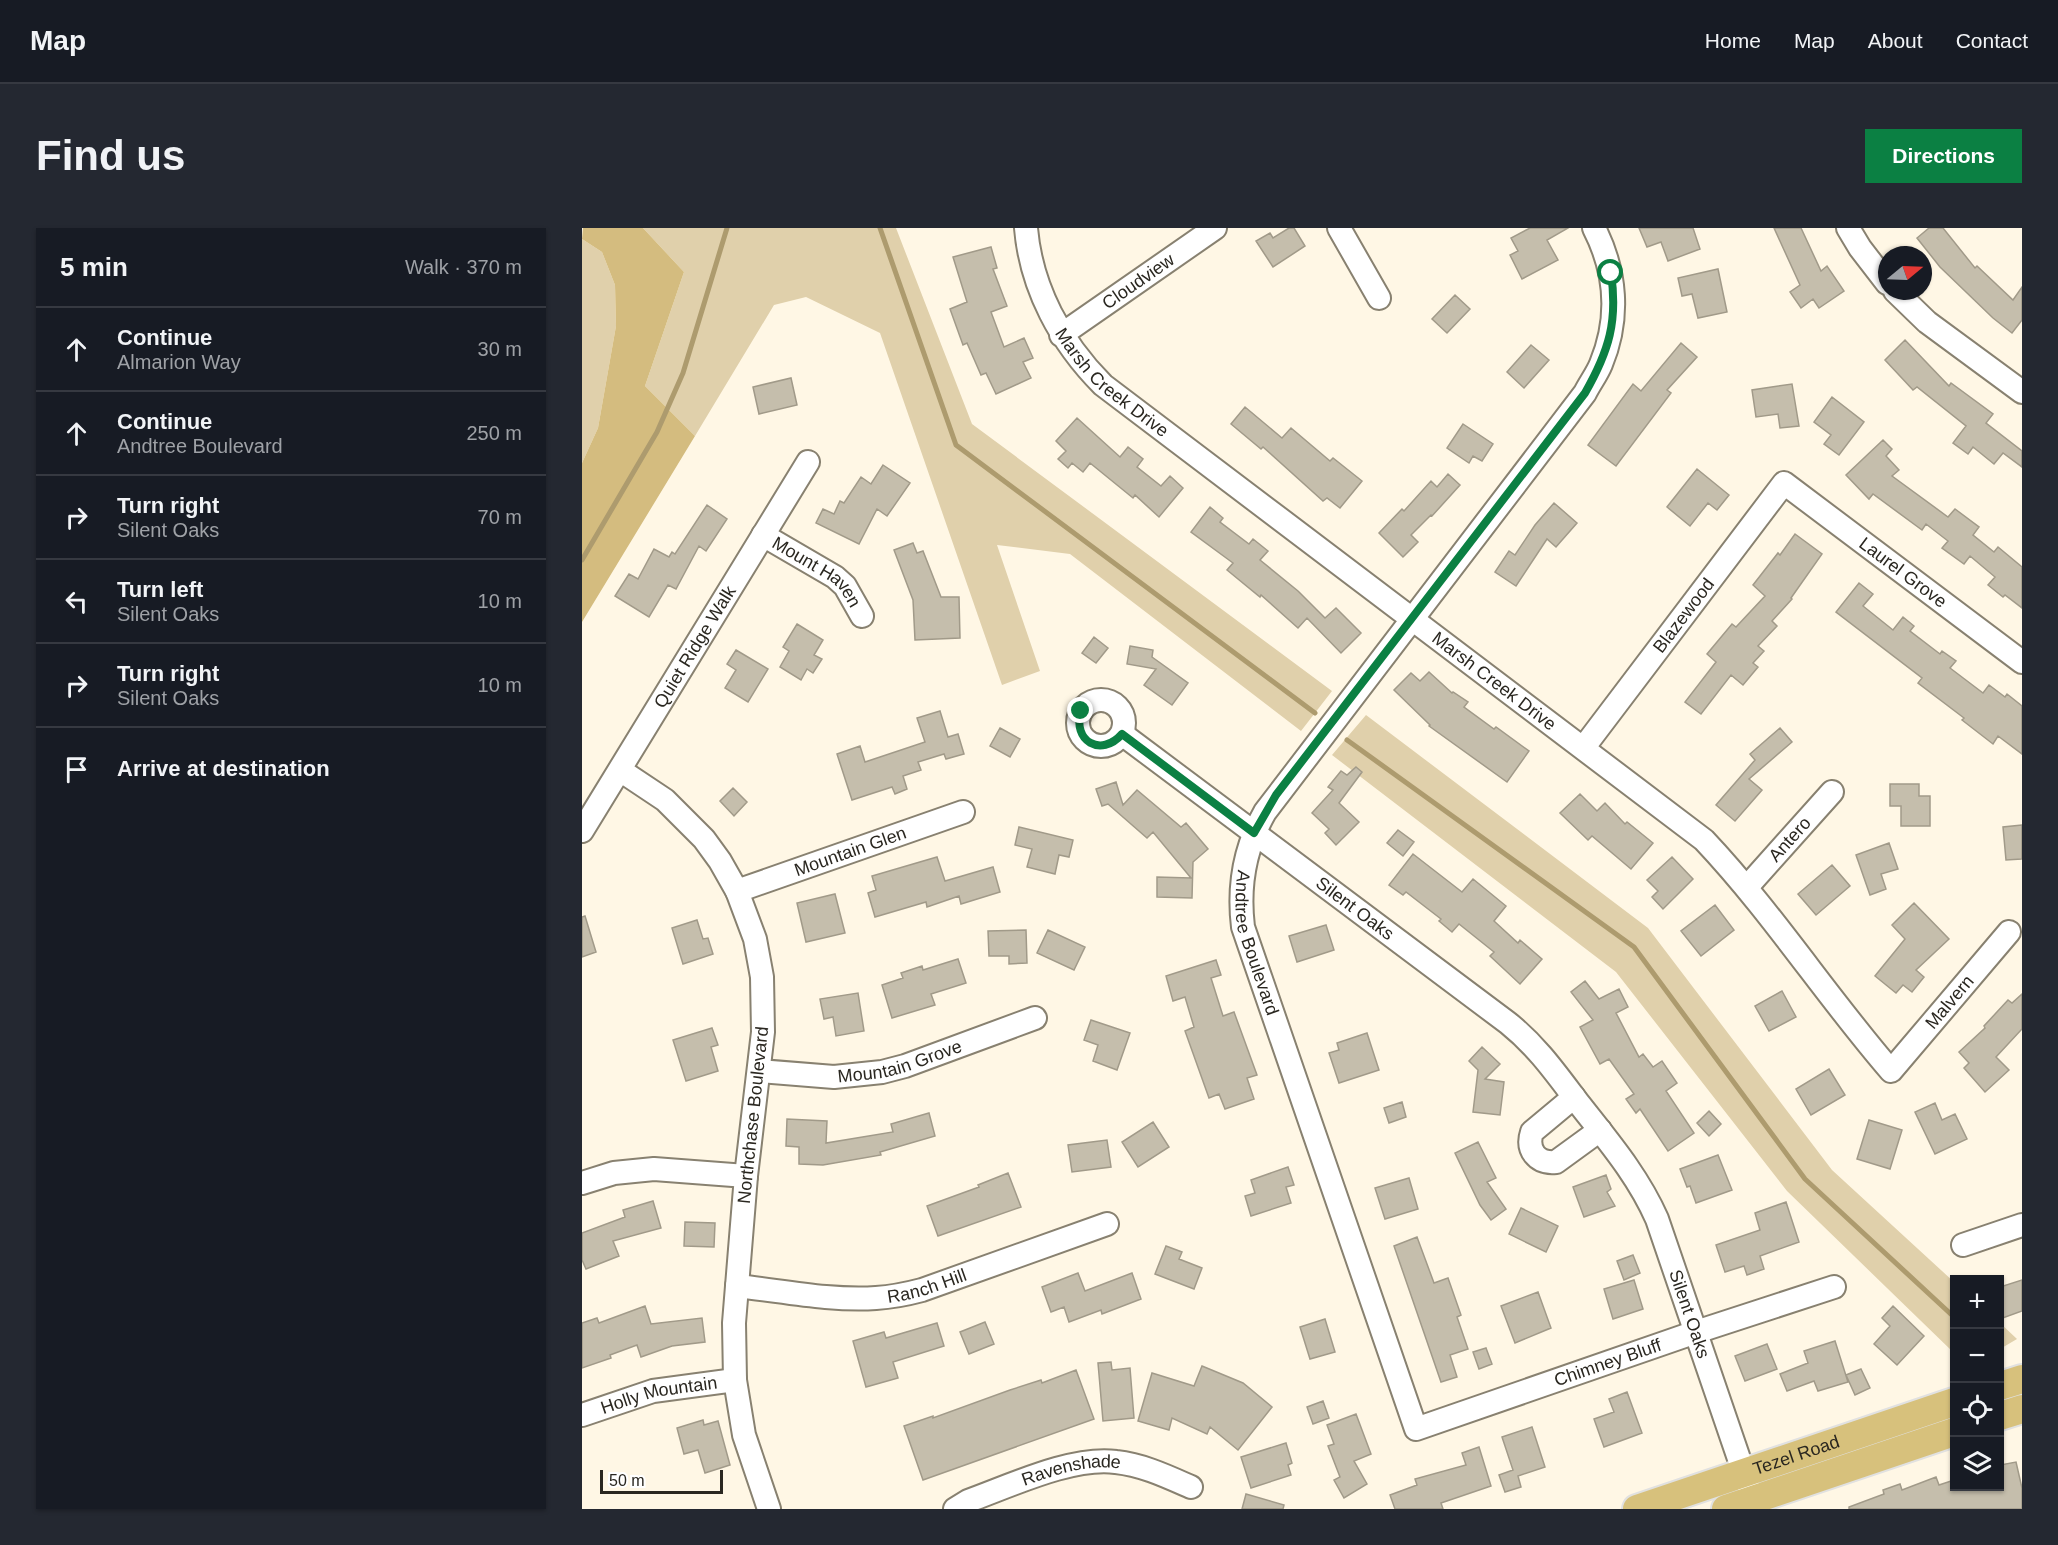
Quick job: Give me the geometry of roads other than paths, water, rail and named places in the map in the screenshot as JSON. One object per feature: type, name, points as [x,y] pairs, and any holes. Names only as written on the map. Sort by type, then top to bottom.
[{"type":"main road","points":[[2004,1385],[2022,1379]]},
{"type":"main road","name":"Tezel Road","points":[[1637,1509],[1950,1403]]},
{"type":"main road","points":[[2004,1415],[2022,1409]]},
{"type":"main road","name":"Tezel Road","points":[[1726,1509],[1755,1505],[1950,1433]]},
{"type":"street","name":"Marsh Creek Drive","points":[[1026,228],[1036,279],[1061,334],[1086,368],[1122,401],[1584,747],[1704,840],[1747,887],[1857,1032],[1891,1071]]},
{"type":"street","name":"Cloudview","points":[[1061,334],[1215,228]]},
{"type":"street","points":[[1339,228],[1379,297]]},
{"type":"street","name":"Andtree Boulevard","points":[[1416,1429],[1247,942],[1243,927],[1242,880],[1254,833],[1276,795],[1585,393],[1601,365],[1611,336],[1614,304],[1611,273],[1594,228]]},
{"type":"street","points":[[1848,228],[1878,271]]},
{"type":"street","points":[[1904,300],[1927,322],[2022,392]]},
{"type":"street","name":"Quiet Ridge Walk","points":[[582,831],[808,462]]},
{"type":"street","name":"Laurel Grove","points":[[1784,483],[2022,662]]},
{"type":"street","name":"Blazewood","points":[[1584,747],[1784,483]]},
{"type":"street","name":"Mount Haven","points":[[763,535],[835,577],[845,586],[862,616]]},
{"type":"street","name":"Silent Oaks","points":[[1122,734],[1526,1037],[1542,1054],[1630,1169],[1645,1193],[1657,1219],[1755,1505]]},
{"type":"street","name":"Northchase Boulevard","points":[[620,770],[665,800],[704,839],[737,891],[755,939],[764,1004],[760,1071],[746,1176],[734,1323],[735,1380],[744,1435],[769,1509]]},
{"type":"street","name":"Antero","points":[[1747,887],[1832,792]]},
{"type":"street","name":"Mountain Glen","points":[[737,891],[963,812]]},
{"type":"street","name":"Malvern","points":[[1891,1071],[2009,932]]},
{"type":"street","name":"Mountain Grove","points":[[760,1071],[834,1077],[882,1072],[905,1066],[1035,1018]]},
{"type":"street","points":[[1574,1097],[1532,1132],[1530,1139],[1534,1155],[1548,1163],[1556,1162],[1600,1130]]},
{"type":"street","points":[[582,1183],[614,1173],[654,1169],[746,1176]]},
{"type":"street","name":"Ranch Hill","points":[[737,1286],[846,1299],[900,1296],[1107,1224]]},
{"type":"street","points":[[1963,1245],[2022,1225]]},
{"type":"street","name":"Chimney Bluff","points":[[1416,1429],[1834,1287]]},
{"type":"street","name":"Holly Mountain","points":[[582,1415],[653,1391],[735,1380]]},
{"type":"street","name":"Ravenshade","points":[[955,1509],[968,1501],[1086,1462],[1113,1461],[1133,1465],[1154,1471],[1191,1487]]},
{"type":"waterway","points":[[582,560],[657,432],[683,373],[727,228]]},
{"type":"waterway","points":[[880,228],[956,445],[1315,713]]},
{"type":"waterway","points":[[1347,740],[1634,947],[1805,1179],[1950,1313]]}]
